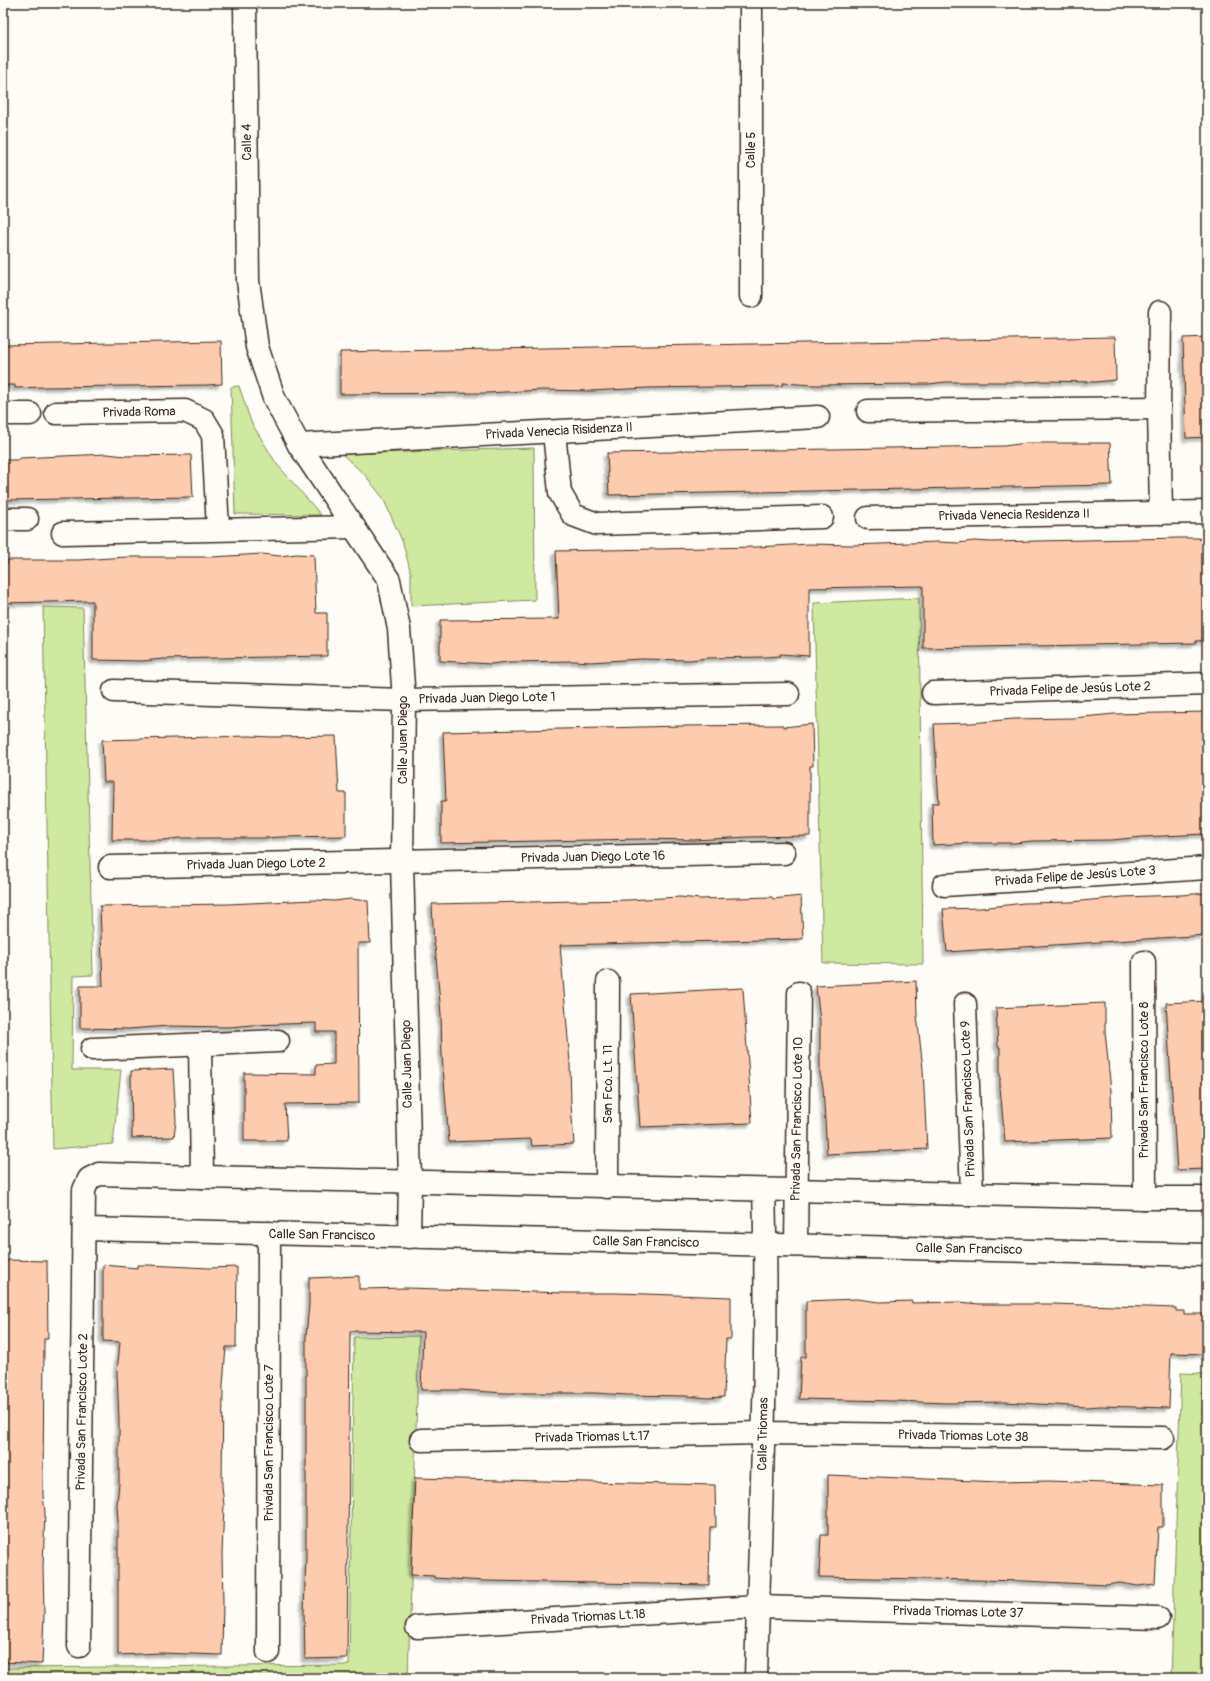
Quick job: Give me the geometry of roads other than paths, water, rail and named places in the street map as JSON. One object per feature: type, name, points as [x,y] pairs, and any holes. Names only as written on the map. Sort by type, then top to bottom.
[{"type":"street","name":"Calle 4","points":[[245,3],[248,281]]},
{"type":"street","name":"Calle 5","points":[[751,3],[751,296]]},
{"type":"street","name":"Calle Juan Diego","points":[[248,281],[257,347],[274,398],[299,445],[389,580],[399,629],[404,700],[402,861],[410,1181],[409,1237]]},
{"type":"street","points":[[1160,312],[1161,513]]},
{"type":"street","points":[[868,411],[1160,408]]},
{"type":"street","name":"Privada Roma","points":[[56,413],[185,411],[204,420],[213,435],[218,528]]},
{"type":"street","points":[[3,414],[30,414]]},
{"type":"street","name":"Privada Venecia Risidenza II","points":[[299,445],[818,417]]},
{"type":"street","points":[[554,432],[560,493],[573,515],[597,524],[822,517]]},
{"type":"street","name":"Privada Venecia Residenza II","points":[[868,518],[1207,512]]},
{"type":"street","points":[[3,519],[27,519]]},
{"type":"street","points":[[63,533],[218,528],[354,527]]},
{"type":"street","name":"Privada Felipe de Jesús Lote 2","points":[[933,694],[1207,684]]},
{"type":"street","name":"Privada Juan Diego Lote 1","points":[[114,691],[404,700],[788,694]]},
{"type":"street","name":"Privada Juan Diego Lote 16","points":[[402,861],[784,853]]},
{"type":"street","name":"Privada Juan Diego Lote 2","points":[[110,867],[402,861]]},
{"type":"street","name":"Privada Felipe de Jesús Lote 3","points":[[944,885],[1207,868]]},
{"type":"street","name":"Privada San Francisco Lote 8","points":[[1144,962],[1145,1198]]},
{"type":"street","name":"San Fco. Lt. 11","points":[[607,1187],[608,982]]},
{"type":"street","name":"Privada San Francisco Lote 10","points":[[796,1245],[799,993]]},
{"type":"street","name":"Privada San Francisco Lote 9","points":[[965,1004],[972,1194]]},
{"type":"street","points":[[92,1049],[278,1041]]},
{"type":"street","points":[[200,1045],[202,1177],[607,1187],[1207,1198]]},
{"type":"street","name":"Privada San Francisco Lote 2","points":[[79,1646],[84,1190],[89,1179],[99,1174],[202,1177]]},
{"type":"street","name":"Calle Triomas","points":[[756,1678],[763,1434],[766,1245],[764,1190]]},
{"type":"street","name":"Calle San Francisco","points":[[84,1229],[1207,1255]]},
{"type":"street","name":"Privada San Francisco Lote 7","points":[[268,1652],[269,1233]]},
{"type":"street","name":"Privada Triomas Lote 38","points":[[763,1434],[1163,1438]]},
{"type":"street","name":"Privada Triomas Lt.17","points":[[421,1440],[763,1434]]},
{"type":"street","name":"Privada Triomas Lote 37","points":[[758,1607],[1158,1618]]},
{"type":"street","name":"Privada Triomas Lt.18","points":[[417,1627],[758,1607]]}]
